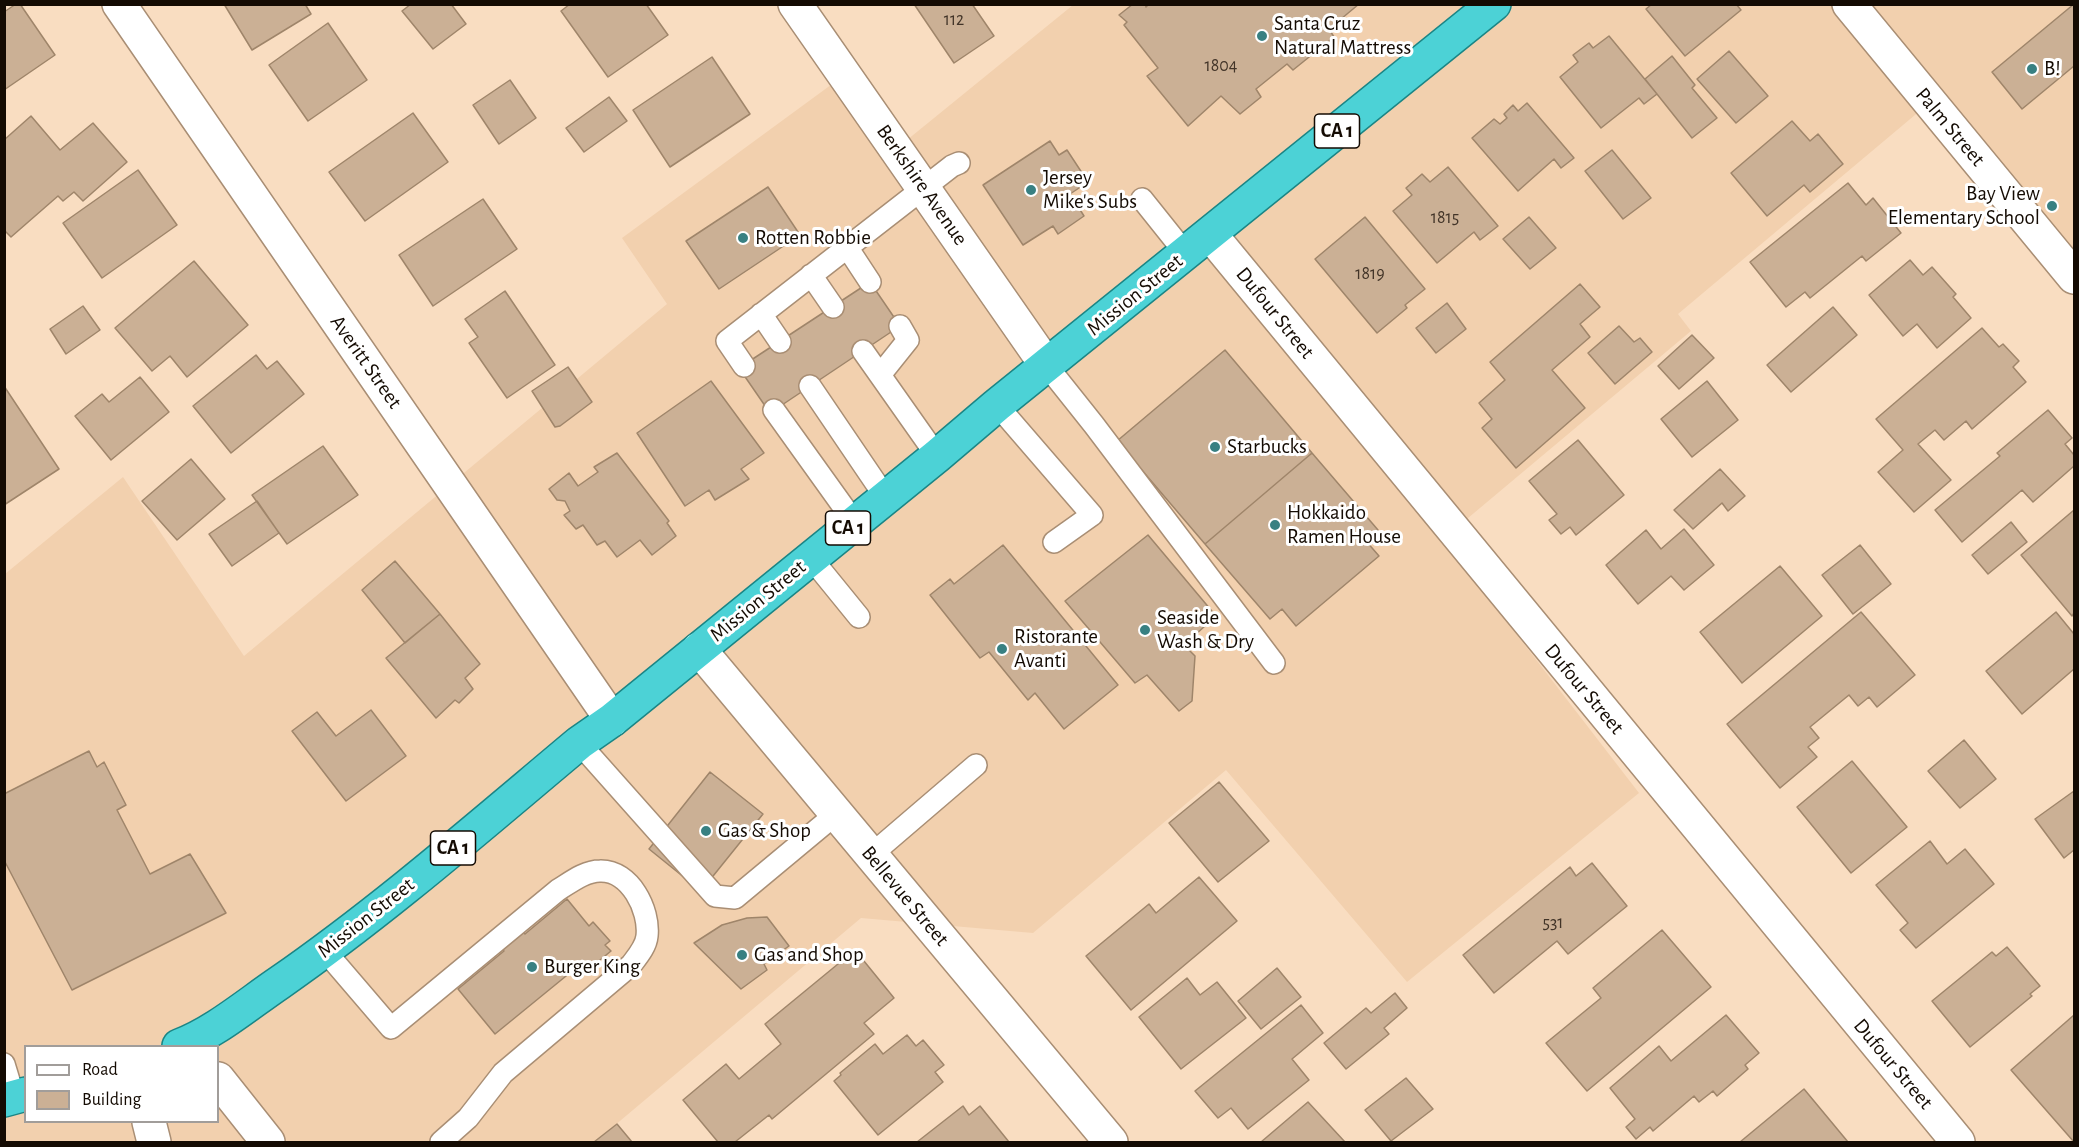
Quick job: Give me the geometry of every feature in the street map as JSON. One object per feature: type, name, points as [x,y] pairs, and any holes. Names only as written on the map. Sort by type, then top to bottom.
[{"type":"highway","name":"Mission Street","points":[[186,1045],[231,1017],[368,919],[579,743],[612,720],[1492,5]]},
{"type":"street","name":"Averitt Street","points":[[119,4],[612,720]]},
{"type":"street","name":"Berkshire Avenue","points":[[795,4],[1047,366]]},
{"type":"street","name":"Palm Street","points":[[1862,9],[2074,277]]},
{"type":"street","name":"Dufour Street","points":[[1198,244],[1958,1143]]},
{"type":"street","name":"Bellevue Street","points":[[699,649],[1111,1143]]},
{"type":"street","points":[[219,1080],[268,1143]]},
{"type":"street","points":[[150,1123],[154,1143]]},
{"type":"lane","points":[[744,366],[727,341],[923,188],[959,163]]},
{"type":"lane","points":[[1142,199],[1198,244]]},
{"type":"lane","points":[[847,247],[870,282]]},
{"type":"lane","points":[[811,275],[833,307]]},
{"type":"lane","points":[[761,314],[780,342]]},
{"type":"lane","points":[[880,375],[908,340],[900,326]]},
{"type":"lane","points":[[863,351],[937,456]]},
{"type":"lane","points":[[1047,366],[1274,663]]},
{"type":"lane","points":[[810,386],[886,498]]},
{"type":"lane","points":[[997,405],[1092,515],[1054,542]]},
{"type":"lane","points":[[774,410],[855,523]]},
{"type":"lane","points":[[811,558],[859,617]]},
{"type":"lane","points":[[579,743],[715,896],[735,898],[836,814]]},
{"type":"lane","points":[[871,855],[976,765]]},
{"type":"lane","points":[[325,951],[391,1028],[558,890],[584,874],[601,870],[618,875],[633,889],[644,906],[647,938],[631,965],[503,1073],[468,1118],[441,1143]]},
{"type":"lane","points":[[4,1064],[15,1097]]},
{"type":"shaded area","points":[[1073,5],[2074,5],[2074,253],[1934,99],[1678,314],[1691,331],[1443,539],[1639,793],[1407,982],[1226,770],[1033,933],[861,918],[595,1142],[5,1142],[5,574],[123,477],[244,656],[667,304],[622,238],[839,79],[891,153]]},
{"type":"building","points":[[20,4],[55,55],[4,90],[4,12]]},
{"type":"building","points":[[224,4],[305,4],[311,14],[252,50]]},
{"type":"building","points":[[411,4],[451,4],[466,24],[433,49],[402,11]]},
{"type":"building","points":[[570,4],[646,4],[668,35],[608,77],[561,11]]},
{"type":"building","points":[[914,4],[972,4],[994,36],[954,63]]},
{"type":"building","points":[[1133,4],[1145,4],[1146,7],[1149,4],[1359,4],[1329,29],[1334,37],[1293,70],[1287,64],[1256,89],[1261,97],[1240,114],[1221,96],[1188,126],[1147,76],[1158,68],[1124,25],[1127,22],[1119,15]]},
{"type":"building","points":[[1652,4],[1736,4],[1741,10],[1685,56],[1646,9]]},
{"type":"building","points":[[2074,4],[2074,66],[2022,109],[1992,72]]},
{"type":"building","points":[[328,23],[367,80],[308,121],[269,65]]},
{"type":"building","points":[[1609,36],[1657,94],[1644,104],[1639,98],[1601,128],[1560,77],[1578,62],[1573,55],[1589,43],[1593,48]]},
{"type":"building","points":[[1729,51],[1768,96],[1736,123],[1697,79]]},
{"type":"building","points":[[1672,56],[1695,85],[1692,88],[1717,118],[1692,138],[1645,79]]},
{"type":"building","points":[[712,57],[750,114],[670,167],[633,110]]},
{"type":"building","points":[[510,80],[536,118],[499,144],[473,105]]},
{"type":"building","points":[[609,97],[627,121],[584,152],[566,128]]},
{"type":"building","points":[[1527,103],[1574,158],[1561,168],[1554,159],[1518,191],[1472,138],[1494,119],[1500,124],[1507,118],[1504,114],[1513,105],[1518,111]]},
{"type":"building","points":[[413,113],[448,162],[365,221],[329,172]]},
{"type":"building","points":[[31,116],[60,150],[93,123],[127,162],[83,201],[74,192],[63,201],[58,196],[11,237],[4,230],[4,140]]},
{"type":"building","points":[[1792,121],[1810,141],[1818,134],[1843,164],[1810,192],[1804,185],[1767,216],[1731,173]]},
{"type":"building","name":"Jersey Mike's Subs","points":[[1050,141],[1059,155],[1067,150],[1088,182],[1070,194],[1084,216],[1058,234],[1053,226],[1023,245],[983,185]]},
{"type":"building","points":[[1612,150],[1651,198],[1623,219],[1585,171]]},
{"type":"building","points":[[1448,167],[1498,226],[1480,240],[1474,232],[1437,263],[1393,211],[1412,195],[1406,188],[1422,174],[1430,182]]},
{"type":"building","points":[[138,170],[177,225],[102,278],[63,223]]},
{"type":"building","points":[[1848,183],[1866,205],[1873,198],[1901,233],[1866,261],[1862,256],[1810,298],[1805,292],[1786,307],[1750,262]]},
{"type":"building","name":"Rotten Robbie","points":[[768,187],[800,235],[719,289],[686,241]]},
{"type":"building","points":[[483,199],[517,249],[433,306],[399,255]]},
{"type":"building","points":[[1365,217],[1425,289],[1405,305],[1407,308],[1377,333],[1315,259]]},
{"type":"building","points":[[1529,217],[1556,248],[1530,269],[1503,239]]},
{"type":"building","points":[[1910,260],[1923,275],[1932,267],[1956,294],[1953,297],[1971,318],[1937,348],[1917,324],[1903,336],[1869,295]]},
{"type":"building","points":[[194,261],[248,325],[187,377],[170,356],[152,371],[115,328]]},
{"type":"building","points":[[870,282],[900,326],[770,413],[739,368]]},
{"type":"building","points":[[1580,284],[1600,307],[1580,324],[1590,337],[1552,370],[1585,408],[1516,468],[1482,428],[1492,419],[1479,403],[1505,380],[1490,362]]},
{"type":"building","points":[[505,291],[555,365],[507,398],[469,343],[478,337],[465,319]]},
{"type":"building","points":[[1447,303],[1466,329],[1436,353],[1416,328]]},
{"type":"building","points":[[83,306],[100,330],[66,354],[50,329]]},
{"type":"building","points":[[1833,307],[1857,335],[1791,392],[1767,365]]},
{"type":"building","points":[[1619,326],[1634,342],[1640,338],[1652,352],[1615,384],[1588,353]]},
{"type":"building","points":[[1982,328],[1999,347],[2003,344],[2019,361],[2013,367],[2026,382],[1972,429],[1966,421],[1944,440],[1935,430],[1918,444],[1951,480],[1914,512],[1878,472],[1903,450],[1876,419]]},
{"type":"building","points":[[1692,335],[1714,358],[1679,389],[1658,366]]},
{"type":"building","name":"Starbucks","points":[[1225,350],[1312,453],[1205,544],[1117,441]]},
{"type":"building","points":[[256,355],[267,369],[277,361],[304,394],[231,453],[193,406]]},
{"type":"building","points":[[568,367],[592,402],[560,426],[555,427],[532,391]]},
{"type":"building","points":[[140,377],[169,412],[111,460],[75,416],[102,394],[109,402]]},
{"type":"building","points":[[711,381],[764,453],[741,469],[749,479],[715,500],[709,490],[685,506],[637,433]]},
{"type":"building","points":[[1707,381],[1738,420],[1692,457],[1661,419]]},
{"type":"building","points":[[4,386],[59,469],[4,505]]},
{"type":"building","points":[[2048,410],[2072,438],[2065,444],[2074,455],[2074,466],[2033,502],[2022,490],[1962,542],[1935,510],[2000,456],[1997,453]]},
{"type":"building","points":[[1578,440],[1624,495],[1576,535],[1570,527],[1561,534],[1549,520],[1557,514],[1529,481]]},
{"type":"building","points":[[323,446],[358,495],[287,544],[252,495]]},
{"type":"building","points":[[617,453],[669,521],[667,523],[676,536],[652,555],[640,540],[617,557],[605,541],[597,545],[583,525],[576,529],[564,515],[570,511],[565,501],[557,500],[549,489],[569,473],[578,486],[598,472],[594,467]]},
{"type":"building","points":[[1312,453],[1378,530],[1366,541],[1379,556],[1296,626],[1282,609],[1270,619],[1205,544]]},
{"type":"building","points":[[191,459],[225,499],[177,540],[142,501]]},
{"type":"building","points":[[1720,469],[1745,496],[1728,511],[1722,503],[1693,529],[1674,510]]},
{"type":"building","points":[[257,501],[279,533],[232,566],[209,534]]},
{"type":"building","points":[[2074,510],[2074,613],[2072,616],[2021,555]]},
{"type":"building","points":[[2011,522],[2027,542],[1988,574],[1972,555]]},
{"type":"building","points":[[1684,529],[1714,565],[1684,590],[1671,576],[1638,604],[1606,565],[1646,530],[1661,549]]},
{"type":"building","name":"Seaside Wash & Dry","points":[[1148,535],[1216,616],[1184,645],[1195,656],[1192,701],[1179,711],[1147,675],[1135,683],[1065,601]]},
{"type":"building","points":[[1003,545],[1118,685],[1064,729],[1035,693],[1028,700],[989,652],[980,658],[930,595],[950,579],[954,584]]},
{"type":"building","points":[[1860,545],[1891,584],[1853,614],[1822,575]]},
{"type":"building","points":[[395,561],[440,614],[405,643],[362,590]]},
{"type":"building","points":[[1780,566],[1822,616],[1742,683],[1700,632]]},
{"type":"building","points":[[1861,612],[1915,675],[1877,707],[1869,697],[1858,706],[1849,695],[1810,727],[1819,738],[1808,747],[1817,757],[1780,788],[1727,724]]},
{"type":"building","points":[[2056,612],[2074,634],[2074,669],[2022,714],[1986,671]]},
{"type":"building","points":[[440,614],[480,664],[465,678],[473,689],[459,703],[455,700],[436,718],[386,658]]},
{"type":"building","points":[[371,710],[406,756],[346,801],[292,731],[317,712],[336,736]]},
{"type":"building","points":[[1964,740],[1996,779],[1960,808],[1928,771]]},
{"type":"building","points":[[89,751],[97,767],[104,762],[126,805],[117,810],[150,874],[190,854],[226,913],[72,990],[4,860],[4,794]]},
{"type":"building","points":[[1852,761],[1907,827],[1851,873],[1797,807]]},
{"type":"building","name":"Gas & Shop","points":[[710,772],[763,814],[701,891],[649,849]]},
{"type":"building","points":[[1219,782],[1269,841],[1218,882],[1169,823]]},
{"type":"building","points":[[2074,791],[2074,850],[2064,858],[2035,819]]},
{"type":"building","points":[[1930,841],[1947,864],[1965,849],[1994,884],[1916,948],[1900,930],[1908,923],[1876,885]]},
{"type":"building","points":[[1592,863],[1627,906],[1568,954],[1557,941],[1494,993],[1463,955],[1570,867],[1576,876]]},
{"type":"building","points":[[1199,877],[1237,921],[1131,1010],[1086,956],[1149,904],[1156,913]]},
{"type":"building","name":"Burger King","points":[[567,899],[589,926],[593,922],[610,941],[605,945],[611,951],[588,970],[582,963],[495,1034],[458,989],[504,951],[501,948],[522,930],[525,934]]},
{"type":"building","name":"Gas and Shop","points":[[767,917],[789,946],[764,964],[767,970],[741,989],[694,943],[722,925],[747,918]]},
{"type":"building","points":[[1662,930],[1711,987],[1587,1091],[1546,1043],[1601,998],[1593,988]]},
{"type":"building","points":[[2007,947],[2040,986],[2030,994],[2032,996],[1970,1047],[1932,1001],[1992,952],[1996,956]]},
{"type":"building","points":[[855,950],[894,998],[864,1023],[874,1034],[772,1119],[769,1115],[735,1142],[718,1142],[683,1100],[726,1064],[739,1079],[781,1044],[765,1024]]},
{"type":"building","points":[[1277,968],[1301,997],[1261,1029],[1238,1001]]},
{"type":"building","points":[[1187,978],[1200,995],[1217,982],[1246,1018],[1181,1069],[1139,1017]]},
{"type":"building","points":[[1395,993],[1407,1008],[1384,1028],[1389,1034],[1346,1069],[1324,1043],[1366,1008],[1371,1013]]},
{"type":"building","points":[[1301,1005],[1323,1033],[1292,1059],[1309,1080],[1248,1129],[1231,1108],[1218,1118],[1195,1091]]},
{"type":"building","points":[[1726,1015],[1759,1053],[1745,1065],[1748,1069],[1717,1096],[1713,1091],[1699,1102],[1694,1096],[1653,1131],[1650,1127],[1636,1139],[1626,1127],[1635,1119],[1610,1088],[1659,1046],[1671,1061]]},
{"type":"building","points":[[2074,1015],[2074,1142],[2011,1070]]},
{"type":"building","points":[[907,1035],[916,1046],[923,1040],[944,1065],[935,1072],[943,1082],[878,1135],[834,1081],[841,1075],[840,1073],[875,1044],[883,1054]]},
{"type":"building","points":[[1406,1078],[1433,1109],[1391,1141],[1365,1110]]},
{"type":"building","points":[[1804,1089],[1848,1142],[1740,1142]]},
{"type":"building","points":[[1308,1102],[1345,1142],[1261,1142]]},
{"type":"building","points":[[963,1106],[969,1115],[980,1106],[1009,1142],[917,1142]]},
{"type":"building","points":[[617,1124],[632,1142],[594,1142]]},
{"type":"place","name":"Santa Cruz Natural Mattress","points":[[1262,36]]},
{"type":"place","name":"B!","points":[[2032,69]]},
{"type":"place","name":"Jersey Mike's Subs","points":[[1031,190]]},
{"type":"place","name":"Bay View Elementary School","points":[[2052,206]]},
{"type":"place","name":"Rotten Robbie","points":[[743,238]]},
{"type":"place","name":"Starbucks","points":[[1215,447]]},
{"type":"place","name":"Hokkaido Ramen House","points":[[1275,525]]},
{"type":"place","name":"Seaside Wash & Dry","points":[[1145,630]]},
{"type":"place","name":"Ristorante Avanti","points":[[1002,649]]},
{"type":"place","name":"Gas & Shop","points":[[706,831]]},
{"type":"place","name":"Gas and Shop","points":[[742,955]]},
{"type":"place","name":"Burger King","points":[[532,967]]}]
